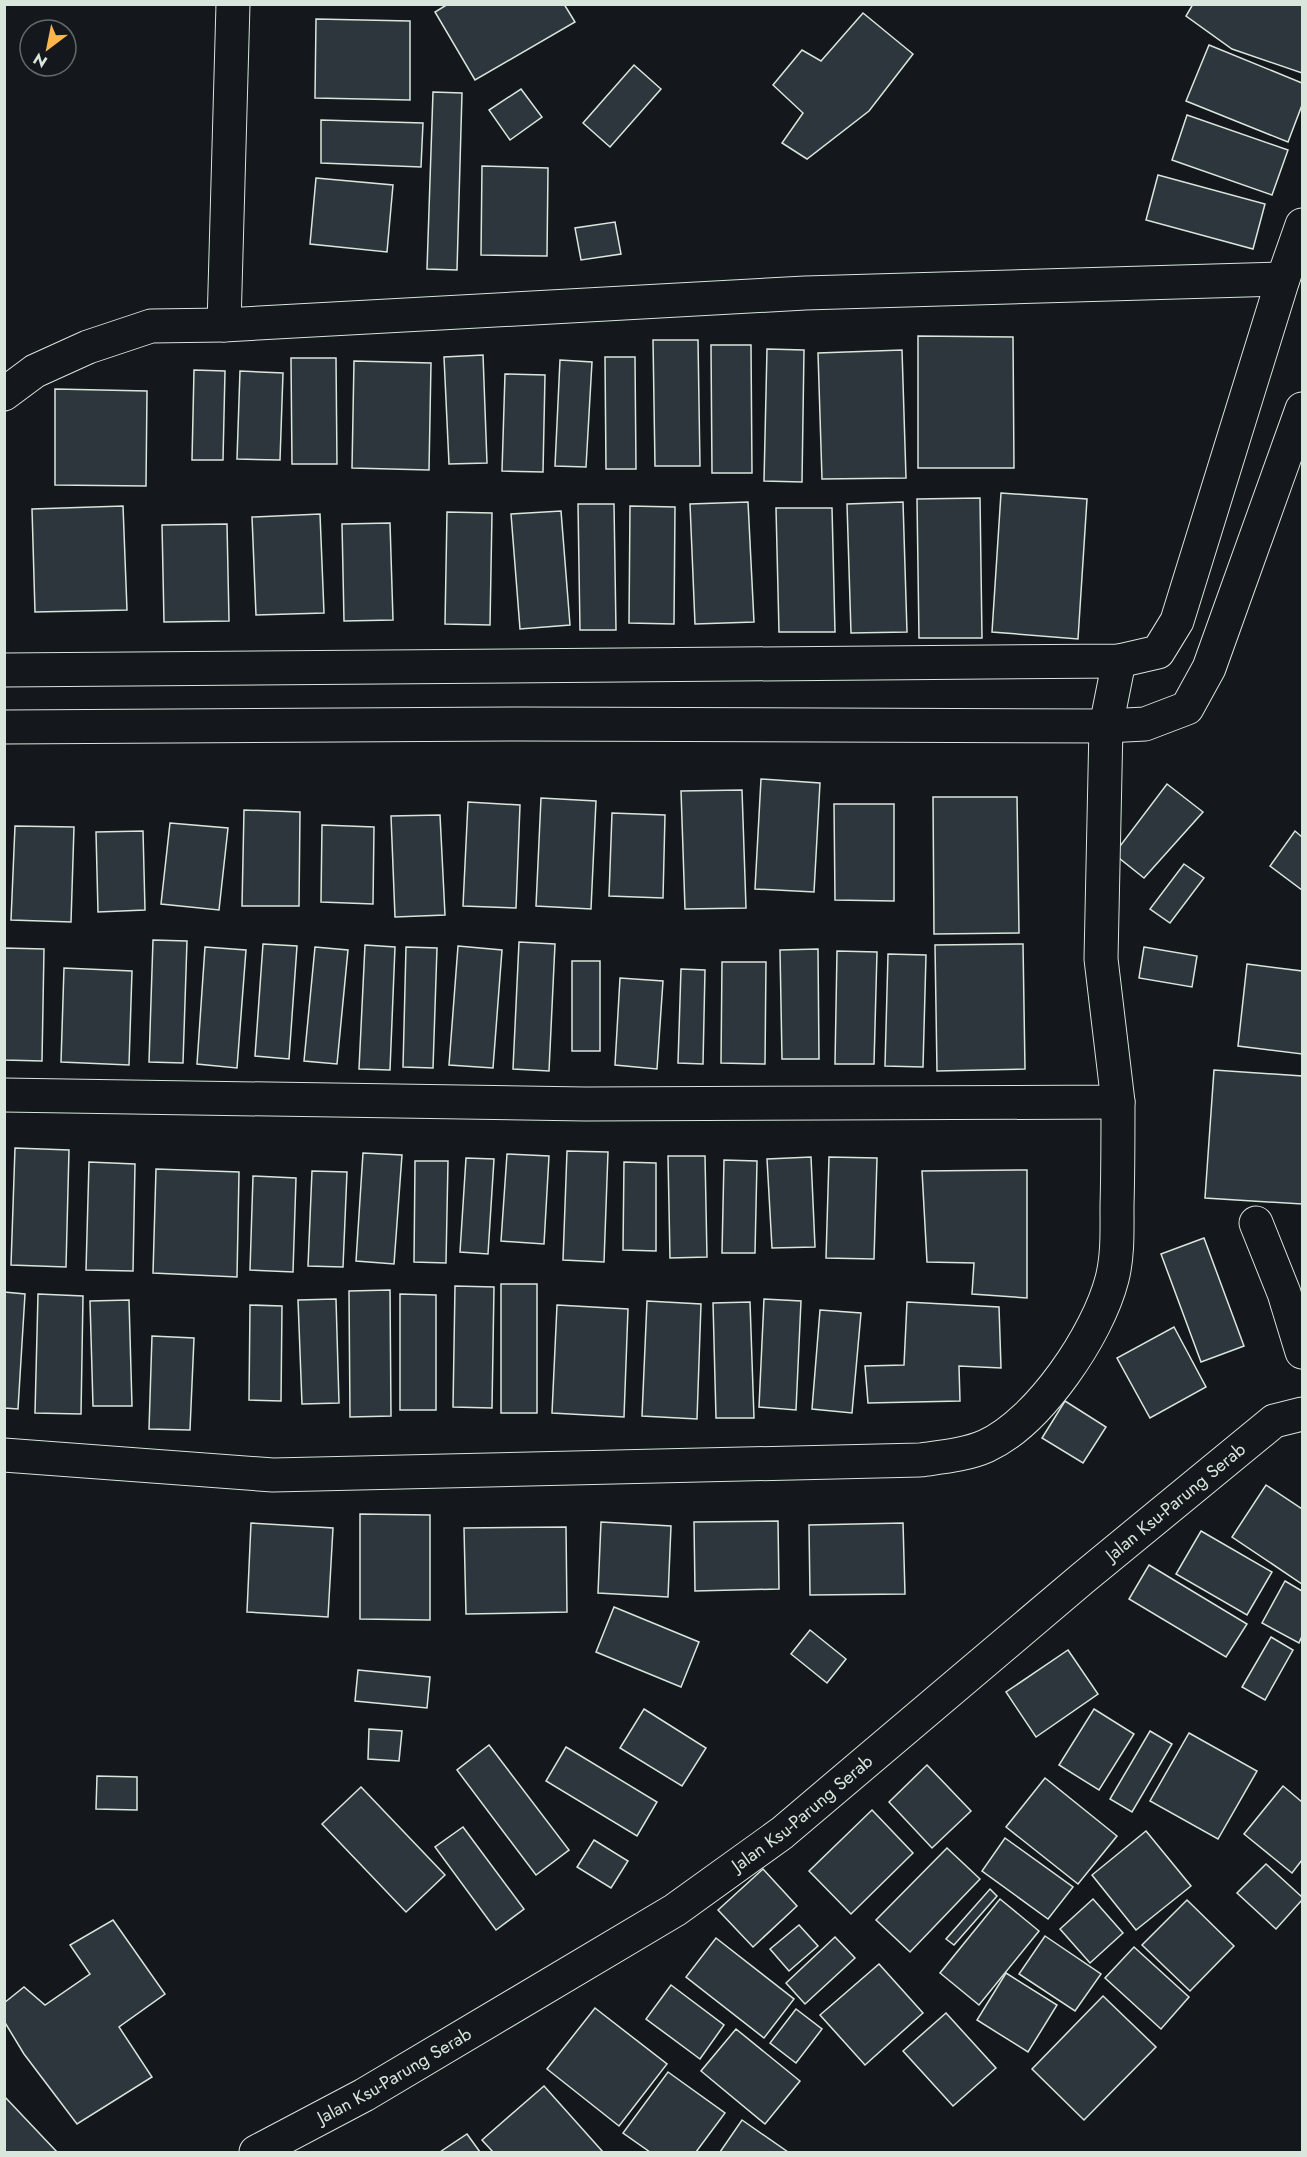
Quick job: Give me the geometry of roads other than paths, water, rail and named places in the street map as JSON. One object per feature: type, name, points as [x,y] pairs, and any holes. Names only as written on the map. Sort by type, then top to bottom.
[{"type":"street","points":[[224,326],[233,4]]},
{"type":"street","points":[[4,670],[1119,661],[1158,651],[1177,621],[1283,279],[1302,225]]},
{"type":"street","points":[[4,394],[35,371],[88,347],[151,326],[224,326],[805,293],[1283,279]]},
{"type":"street","points":[[4,727],[509,724],[1106,726],[1145,724],[1187,708],[1209,668],[1302,410]]},
{"type":"street","points":[[1177,621],[1209,668]]},
{"type":"street","points":[[4,1455],[273,1475],[920,1460],[986,1446],[1008,1432],[1030,1414],[1067,1369],[1098,1319],[1112,1277],[1117,1239],[1118,1102],[1101,959],[1106,726],[1119,661]]},
{"type":"street","points":[[4,1095],[585,1104],[1118,1102]]},
{"type":"street","points":[[1256,1223],[1284,1293],[1302,1352]]},
{"type":"street","name":"Jalan Ksu-Parung Serab","points":[[256,2152],[364,2095],[675,1910],[782,1833],[1083,1578],[1274,1421],[1302,1414]]}]
